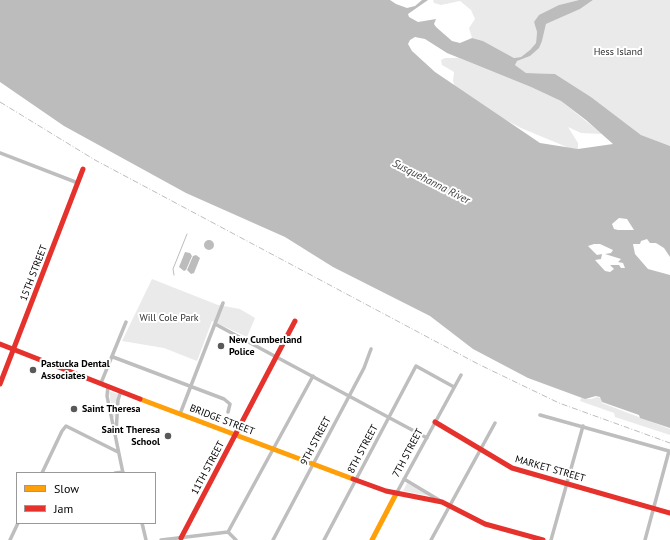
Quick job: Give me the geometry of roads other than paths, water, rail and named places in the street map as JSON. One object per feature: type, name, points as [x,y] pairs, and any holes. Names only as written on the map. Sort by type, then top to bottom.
[{"type":"street","points":[[0,153],[78,183]]},
{"type":"street","name":"15TH STREET","points":[[0,384],[83,169]]},
{"type":"street","points":[[180,414],[223,303]]},
{"type":"street","name":"11TH STREET","points":[[181,538],[295,321]]},
{"type":"street","points":[[101,383],[113,357],[126,322]]},
{"type":"street","points":[[215,324],[427,438]]},
{"type":"street","name":"BRIDGE STREET","points":[[0,344],[356,480],[396,494],[442,502]]},
{"type":"street","name":"9TH STREET","points":[[272,540],[364,368],[371,348]]},
{"type":"street","points":[[113,357],[228,402],[231,405],[228,412]]},
{"type":"street","name":"8TH STREET","points":[[324,540],[416,366],[454,387]]},
{"type":"street","name":"7TH STREET","points":[[374,539],[396,494],[460,375]]},
{"type":"street","points":[[228,532],[313,376]]},
{"type":"street","points":[[108,386],[107,396],[123,472]]},
{"type":"street","points":[[116,436],[118,402],[122,391]]},
{"type":"street","points":[[540,415],[583,426],[669,452],[645,540]]},
{"type":"street","name":"MARKET STREET","points":[[435,422],[479,450],[512,468],[670,512]]},
{"type":"street","points":[[431,540],[479,450],[495,424]]},
{"type":"street","points":[[551,540],[583,426]]},
{"type":"street","points":[[42,472],[65,427],[70,427],[118,452]]},
{"type":"street","name":"BRIDGE STREET","points":[[404,479],[449,506],[485,524],[543,540]]},
{"type":"street","points":[[10,540],[18,524]]},
{"type":"street","points":[[142,524],[146,540]]},
{"type":"street","points":[[161,540],[228,532]]},
{"type":"street","points":[[228,532],[236,540]]},
{"type":"water","name":"Susquehanna River","points":[[0,0],[390,0],[407,8],[415,6],[422,0],[428,0],[408,14],[409,17],[418,22],[436,19],[434,24],[436,27],[452,41],[460,43],[472,38],[483,41],[514,58],[521,57],[536,43],[537,32],[534,22],[539,15],[559,5],[579,0],[593,0],[580,9],[546,24],[539,48],[530,56],[517,61],[515,65],[526,73],[555,74],[591,97],[641,135],[670,146],[670,257],[664,248],[656,243],[650,243],[647,239],[641,241],[640,244],[633,244],[635,254],[648,269],[670,275],[670,428],[640,418],[639,415],[602,402],[600,397],[596,396],[585,399],[528,378],[473,349],[430,316],[333,267],[285,237],[186,193],[64,126],[0,82]],"holes":[[[415,37],[425,39],[447,53],[531,87],[561,101],[586,120],[613,144],[578,149],[540,143],[435,72],[412,51],[408,44],[410,40]],[[619,218],[627,219],[634,230],[614,229],[612,224]],[[600,244],[613,250],[611,253],[605,254],[621,259],[618,262],[623,263],[625,268],[621,268],[619,265],[610,265],[614,269],[610,272],[605,271],[595,260],[601,259],[602,254],[597,255],[588,246]]]},
{"type":"water","points":[[209,240],[214,245],[209,250],[204,245]]},
{"type":"water","points":[[185,252],[190,253],[192,256],[186,270],[184,271],[179,267]]},
{"type":"water","points":[[196,255],[200,258],[194,273],[191,274],[187,270],[193,256]]},
{"type":"waterway","points":[[174,275],[173,269],[187,234]]},
{"type":"railway","points":[[0,102],[95,160],[478,364],[559,403],[670,443]]},
{"type":"place","name":"New Cumberland Police","points":[[221,346]]},
{"type":"place","name":"Pastucka Dental Associates","points":[[33,370]]},
{"type":"place","name":"Saint Theresa","points":[[74,409]]},
{"type":"place","name":"Saint Theresa School","points":[[168,436]]},
{"type":"park label","name":"Hess Island","points":[[618,52]]},
{"type":"park label","name":"Will Cole Park","points":[[169,318]]}]
